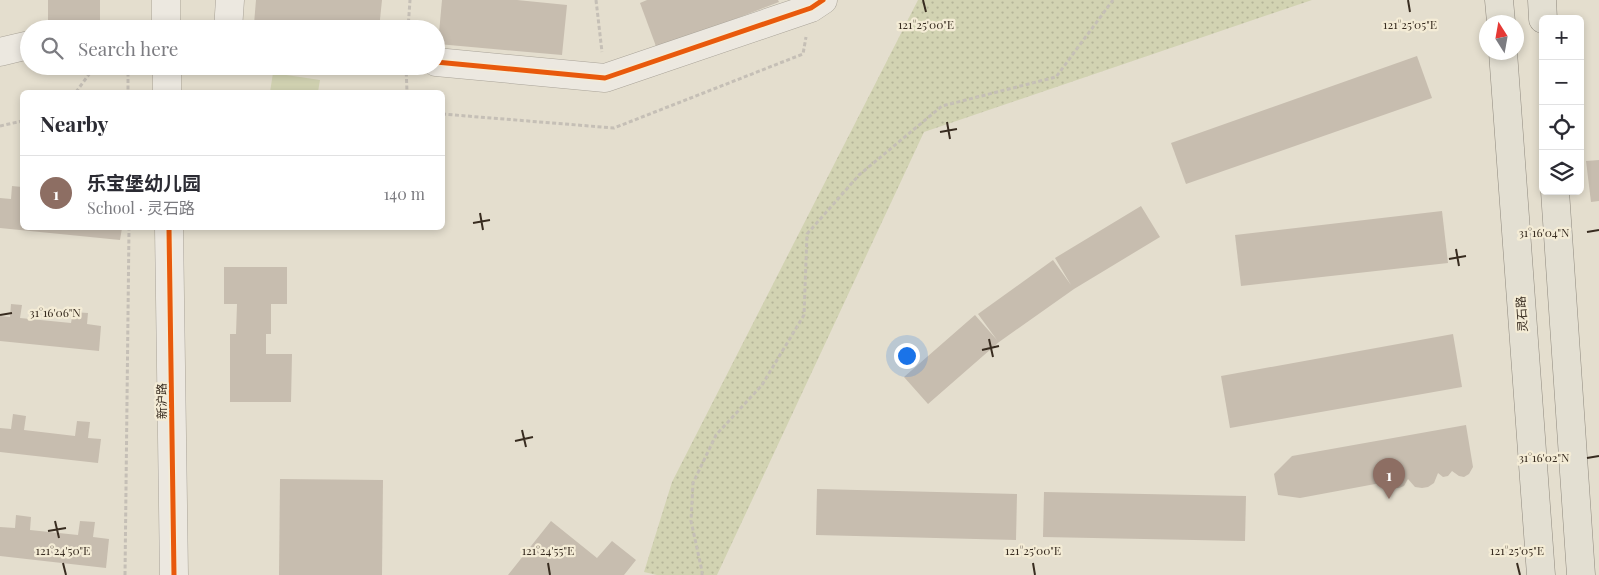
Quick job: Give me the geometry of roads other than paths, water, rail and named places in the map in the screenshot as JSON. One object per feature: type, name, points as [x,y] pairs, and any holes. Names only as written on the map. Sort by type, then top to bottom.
[{"type":"main road","points":[[1500,0],[1501,15]]},
{"type":"main road","points":[[1542,0],[1543,15]]},
{"type":"main road","name":"灵石路","points":[[1504,60],[1541,575]]},
{"type":"main road","points":[[1555,195],[1581,575]]},
{"type":"street","points":[[166,0],[166,20]]},
{"type":"street","points":[[229,20],[230,0]]},
{"type":"street","points":[[445,63],[605,78],[817,4]]},
{"type":"street","points":[[0,52],[20,47]]},
{"type":"street","points":[[167,75],[167,90]]},
{"type":"street","name":"新沪路","points":[[169,230],[174,575]]},
{"type":"place","name":"乐宝堡幼儿园","points":[[1389,499]]}]
